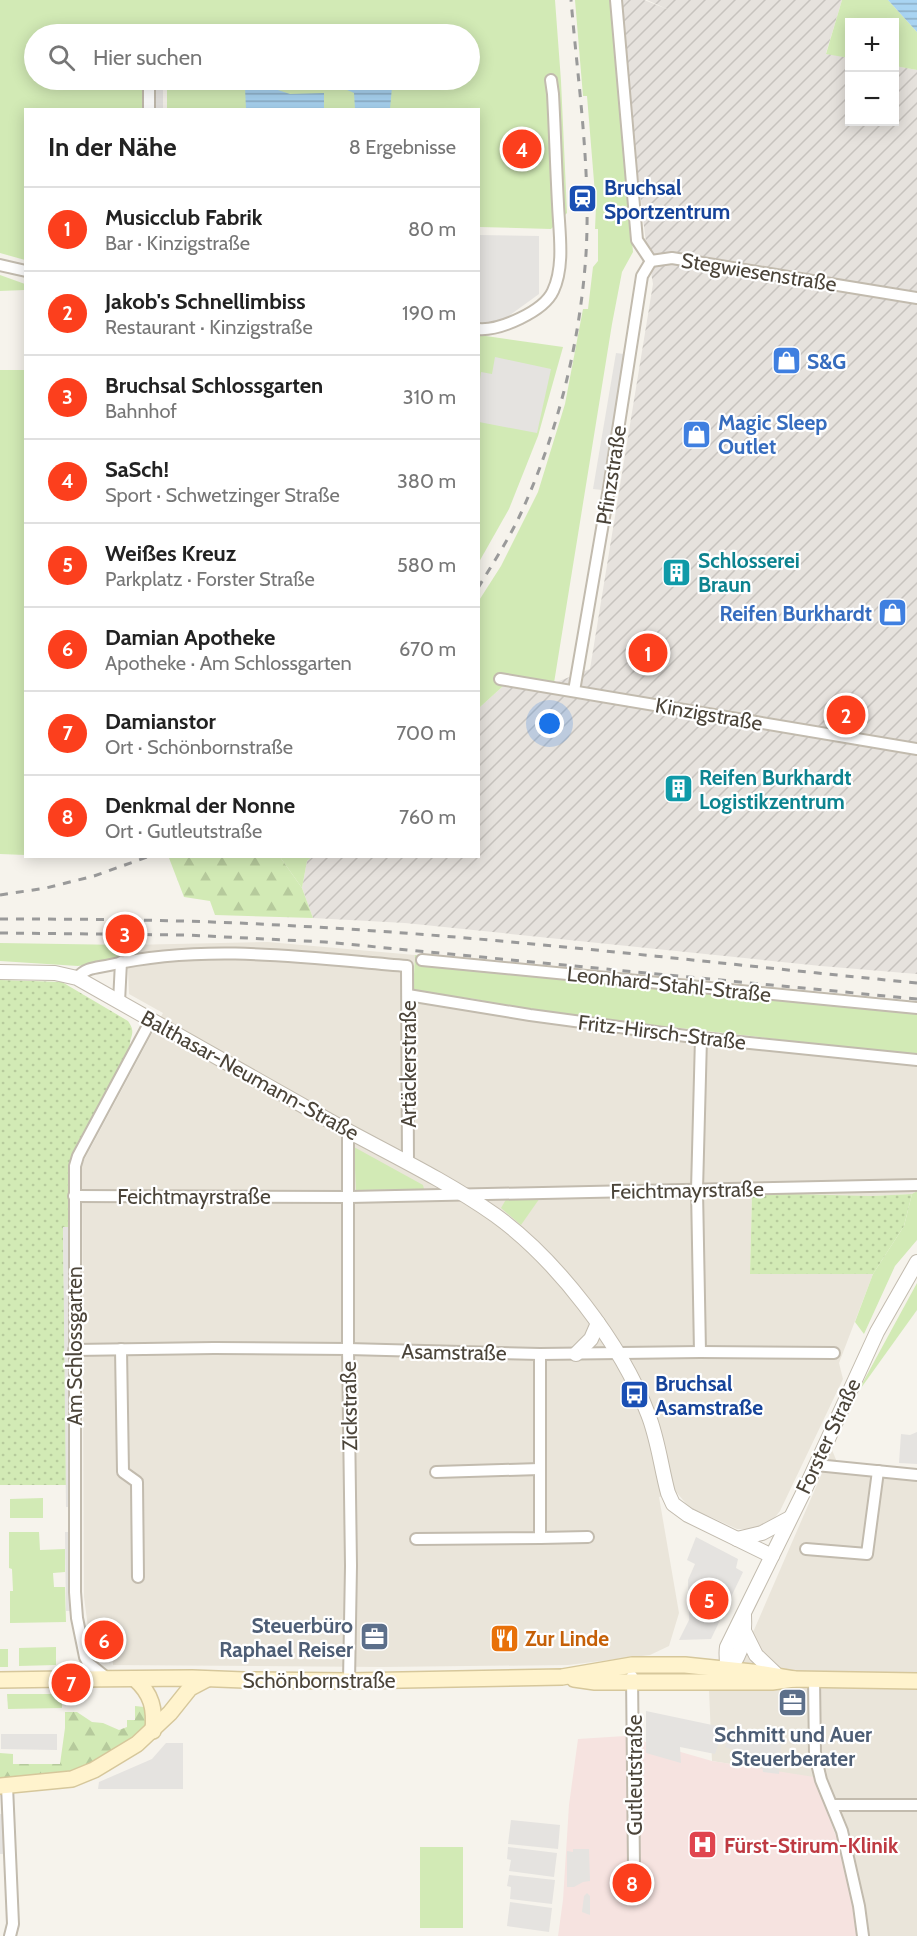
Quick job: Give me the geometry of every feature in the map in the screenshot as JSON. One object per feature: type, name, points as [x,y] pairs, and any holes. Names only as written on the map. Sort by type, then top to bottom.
[{"type":"main road","name":"Schönbornstraße","points":[[0,1680],[349,1681],[562,1677],[632,1665],[685,1665],[728,1676]]},
{"type":"main road","points":[[728,1676],[777,1675],[794,1679]]},
{"type":"main road","name":"Schönbornstraße","points":[[562,1677],[595,1683],[728,1676]]},
{"type":"main road","points":[[728,1676],[772,1682],[794,1679],[917,1681]]},
{"type":"main road","points":[[135,1679],[145,1688],[151,1700],[154,1717],[153,1731]]},
{"type":"main road","points":[[3,1786],[72,1779],[115,1758],[153,1731],[190,1688],[207,1679]]},
{"type":"street","name":"Stegwiesenstraße","points":[[616,0],[637,240],[651,261],[672,258],[917,298]]},
{"type":"street","points":[[480,329],[511,323],[537,309],[552,294],[557,281],[559,226],[554,94],[551,80]]},
{"type":"street","points":[[149,90],[149,108]]},
{"type":"street","name":"Pfinzstraße","points":[[574,691],[642,276],[651,261]]},
{"type":"street","points":[[0,265],[24,271]]},
{"type":"street","name":"Kinzigstraße","points":[[500,679],[917,749]]},
{"type":"street","name":"Artäckerstraße","points":[[121,962],[212,954],[261,955],[407,966],[408,1162]]},
{"type":"street","name":"Leonhard-Stahl-Straße","points":[[422,960],[917,1008]]},
{"type":"street","points":[[77,978],[83,971],[121,962],[119,1002]]},
{"type":"street","name":"Balthasar-Neumann-Straße","points":[[0,972],[61,973],[77,978],[348,1131],[408,1162],[496,1216],[541,1255],[572,1289],[598,1323],[649,1415],[664,1479],[673,1504],[688,1515],[772,1556]]},
{"type":"street","name":"Fritz-Hirsch-Straße","points":[[408,995],[530,1015],[701,1038],[917,1060]]},
{"type":"street","name":"Am Schlossgarten","points":[[109,1680],[88,1663],[82,1650],[77,1618],[74,1560],[75,1166],[78,1156],[151,1020]]},
{"type":"street","points":[[700,1352],[697,1190],[701,1038]]},
{"type":"street","name":"Zickstraße","points":[[348,1131],[351,1566],[349,1681]]},
{"type":"street","name":"Feichtmayrstraße","points":[[465,1195],[913,1186]]},
{"type":"street","points":[[350,1197],[465,1195]]},
{"type":"street","name":"Feichtmayrstraße","points":[[74,1196],[350,1197]]},
{"type":"street","name":"Forster Straße","points":[[728,1676],[727,1647],[816,1465],[868,1350],[917,1262]]},
{"type":"street","points":[[576,1354],[591,1339],[598,1323]]},
{"type":"street","points":[[121,1349],[123,1472],[137,1482],[138,1577]]},
{"type":"street","name":"Asamstraße","points":[[74,1350],[348,1349],[540,1354],[834,1353]]},
{"type":"street","points":[[540,1354],[540,1538]]},
{"type":"street","points":[[816,1465],[917,1475]]},
{"type":"street","points":[[436,1472],[540,1469]]},
{"type":"street","points":[[806,1549],[867,1554],[878,1471]]},
{"type":"street","points":[[737,1539],[762,1533],[790,1518]]},
{"type":"street","points":[[416,1539],[588,1537]]},
{"type":"street","name":"Forster Straße","points":[[728,1676],[740,1653],[745,1633],[744,1613]]},
{"type":"street","points":[[745,1633],[756,1655],[777,1675]]},
{"type":"street","name":"Gutleutstraße","points":[[621,1880],[634,1868],[632,1665]]},
{"type":"street","points":[[814,1679],[815,1755],[821,1780],[842,1831],[863,1936]]},
{"type":"street","points":[[3,1786],[13,1924],[10,1936]]},
{"type":"street","points":[[832,1805],[917,1805]]},
{"type":"shaded area","points":[[617,0],[644,0],[667,9],[647,0],[842,0],[826,53],[845,57],[845,126],[899,126],[899,67],[917,70],[917,974],[405,923],[313,918],[302,888],[307,861],[311,858],[480,858],[480,707],[513,677],[554,683],[590,669],[653,284]]},
{"type":"shaded area","points":[[155,90],[163,90],[163,108],[155,108]]},
{"type":"shaded area","points":[[480,235],[539,236],[539,294],[499,323],[480,325]]},
{"type":"shaded area","points":[[616,353],[624,354],[602,490],[593,489]]},
{"type":"shaded area","points":[[495,357],[551,369],[537,433],[480,422],[481,372],[492,374]]},
{"type":"shaded area","points":[[268,942],[415,955],[413,992],[475,999],[525,1010],[917,1055],[917,1191],[912,1194],[871,1196],[752,1194],[750,1274],[873,1274],[839,1363],[843,1379],[780,1511],[772,1521],[761,1527],[737,1529],[689,1507],[677,1493],[659,1497],[679,1613],[669,1646],[650,1655],[568,1665],[382,1667],[113,1665],[112,1650],[91,1650],[84,1597],[82,1164],[163,1013],[129,994],[127,945]]},
{"type":"shaded area","points":[[63,1227],[69,1227],[72,1507],[66,1507]]},
{"type":"shaded area","points":[[917,1432],[917,1464],[899,1463],[901,1434],[910,1435]]},
{"type":"shaded area","points":[[832,1450],[837,1462],[843,1464],[917,1469],[917,1936],[859,1936],[847,1866],[815,1778],[712,1761],[709,1690],[754,1630]]},
{"type":"shaded area","points":[[65,1532],[71,1532],[74,1611],[66,1611]]},
{"type":"shaded area","points":[[696,1537],[738,1559],[736,1568],[743,1572],[711,1639],[679,1640],[689,1620],[688,1580],[695,1564],[687,1560]]},
{"type":"shaded area","points":[[646,1711],[717,1726],[714,1732],[721,1736],[715,1754],[680,1747],[681,1763],[646,1753]]},
{"type":"shaded area","points":[[731,1731],[781,1745],[779,1774],[763,1772],[761,1760],[725,1747]]},
{"type":"shaded area","points":[[1,1734],[57,1734],[57,1750],[1,1749]]},
{"type":"shaded area","name":"Fürst-Stirum-Klinik","points":[[625,1736],[712,1761],[814,1777],[847,1866],[859,1936],[558,1936],[563,1900],[569,1805],[578,1739]]},
{"type":"shaded area","points":[[166,1743],[183,1743],[183,1789],[98,1789],[99,1782],[152,1759]]},
{"type":"shaded area","points":[[0,1814],[8,1814],[10,1854],[0,1854]]},
{"type":"shaded area","points":[[511,1820],[560,1825],[558,1849],[508,1844]]},
{"type":"shaded area","points":[[508,1847],[557,1853],[554,1877],[509,1871],[511,1860],[507,1859]]},
{"type":"shaded area","points":[[573,1849],[589,1849],[590,1881],[567,1887],[567,1851],[573,1852]]},
{"type":"shaded area","points":[[509,1875],[555,1880],[552,1904],[510,1899],[511,1887],[507,1886]]},
{"type":"shaded area","points":[[587,1893],[590,1896],[590,1915],[582,1912],[584,1896]]},
{"type":"shaded area","points":[[510,1902],[552,1908],[549,1932],[507,1926]]},
{"type":"green space","points":[[0,0],[555,0],[567,213],[551,229],[480,227],[480,108],[167,108],[167,90],[480,90],[480,24],[24,24],[24,90],[145,90],[144,108],[24,108],[24,260],[0,253]]},
{"type":"green space","points":[[575,0],[612,0],[633,252],[622,272],[612,324],[554,683],[513,677],[480,707],[480,599],[501,566],[538,492],[565,404],[583,309],[588,309],[593,267],[598,261],[598,229],[595,229],[596,206],[587,96],[583,96]]},
{"type":"green space","points":[[842,0],[888,0],[917,32],[917,70],[899,67],[899,18],[845,18],[845,57],[826,54]]},
{"type":"green space","points":[[0,275],[24,284],[24,290],[0,291]]},
{"type":"green space","points":[[480,335],[563,347],[538,436],[509,509],[480,560]]},
{"type":"green space","points":[[0,370],[24,370],[24,855],[0,854]]},
{"type":"green space","points":[[169,858],[281,858],[302,888],[313,918],[215,915],[210,901],[184,897]]},
{"type":"green space","points":[[281,858],[311,858],[307,861],[302,888]]},
{"type":"green space","points":[[0,943],[127,945],[127,959],[78,966],[0,961]]},
{"type":"green space","points":[[415,955],[917,1012],[917,1055],[525,1010],[475,999],[413,992]]},
{"type":"green space","points":[[0,980],[62,982],[128,1021],[132,1029],[130,1047],[70,1160],[69,1227],[63,1227],[67,1485],[0,1485]]},
{"type":"green space","points":[[354,1147],[423,1185],[424,1189],[356,1190]]},
{"type":"green space","points":[[917,1191],[917,1240],[895,1266],[864,1334],[855,1322],[873,1274],[904,1226],[912,1194]]},
{"type":"green space","points":[[752,1193],[871,1196],[912,1194],[904,1226],[873,1274],[750,1274]]},
{"type":"green space","points":[[542,1195],[521,1225],[501,1208],[508,1196]]},
{"type":"green space","points":[[917,1283],[917,1310],[856,1395]]},
{"type":"green space","points":[[43,1498],[43,1518],[10,1518],[10,1499]]},
{"type":"green space","points":[[9,1532],[39,1532],[40,1550],[65,1549],[65,1572],[53,1573],[54,1587],[65,1587],[66,1622],[10,1623],[10,1591],[13,1591],[12,1569],[9,1568]]},
{"type":"green space","points":[[56,1647],[56,1665],[19,1666],[19,1648]]},
{"type":"green space","points":[[0,1649],[8,1649],[8,1667],[0,1667]]},
{"type":"green space","points":[[7,1694],[62,1694],[62,1708],[8,1709]]},
{"type":"green space","points":[[135,1706],[153,1708],[147,1729],[138,1731],[137,1744],[75,1771],[0,1786],[0,1753],[13,1754],[13,1764],[60,1764],[65,1712],[77,1712],[92,1722],[103,1723],[119,1730],[127,1727],[127,1720],[135,1720]]},
{"type":"green space","points":[[420,1847],[463,1847],[463,1928],[420,1928]]},
{"type":"water","points":[[888,0],[917,0],[917,32]]},
{"type":"water","points":[[245,90],[278,90],[290,94],[324,93],[324,108],[246,108]]},
{"type":"water","points":[[348,90],[392,90],[390,108],[355,108],[354,93]]},
{"type":"railway","points":[[480,585],[521,513],[546,451],[565,386],[579,321],[586,254],[587,191],[571,0]]},
{"type":"railway","points":[[0,895],[46,888],[94,876],[144,858]]},
{"type":"railway","points":[[0,919],[185,921],[374,931],[529,944],[917,983]]},
{"type":"railway","points":[[0,933],[186,935],[325,942],[917,999]]},
{"type":"place","name":"SaSch!","points":[[522,149]]},
{"type":"place","name":"Bruchsal Sportzentrum","points":[[583,199]]},
{"type":"place","name":"S&G","points":[[786,361]]},
{"type":"place","name":"Magic Sleep Outlet","points":[[697,434]]},
{"type":"place","name":"Schlosserei Braun","points":[[677,572]]},
{"type":"place","name":"Reifen Burkhardt","points":[[893,613]]},
{"type":"place","name":"Musicclub Fabrik","points":[[648,653]]},
{"type":"place","name":"Jakob's Schnellimbiss","points":[[846,715]]},
{"type":"place","name":"Reifen Burkhardt Logistikzentrum","points":[[678,789]]},
{"type":"place","name":"Bruchsal Schlossgarten","points":[[125,934]]},
{"type":"place","name":"Bruchsal Asamstraße","points":[[634,1395]]},
{"type":"place","name":"Weißes Kreuz","points":[[709,1600]]},
{"type":"place","name":"Steuerbüro Raphael Reiser","points":[[374,1637]]},
{"type":"place","name":"Zur Linde","points":[[504,1638]]},
{"type":"place","name":"Damian Apotheke","points":[[104,1640]]},
{"type":"place","name":"Damianstor","points":[[71,1683]]},
{"type":"place","name":"Schmitt und Auer Steuerberater","points":[[793,1703]]},
{"type":"place","name":"Fürst-Stirum-Klinik","points":[[703,1845]]},
{"type":"place","name":"Denkmal der Nonne","points":[[632,1883]]}]
